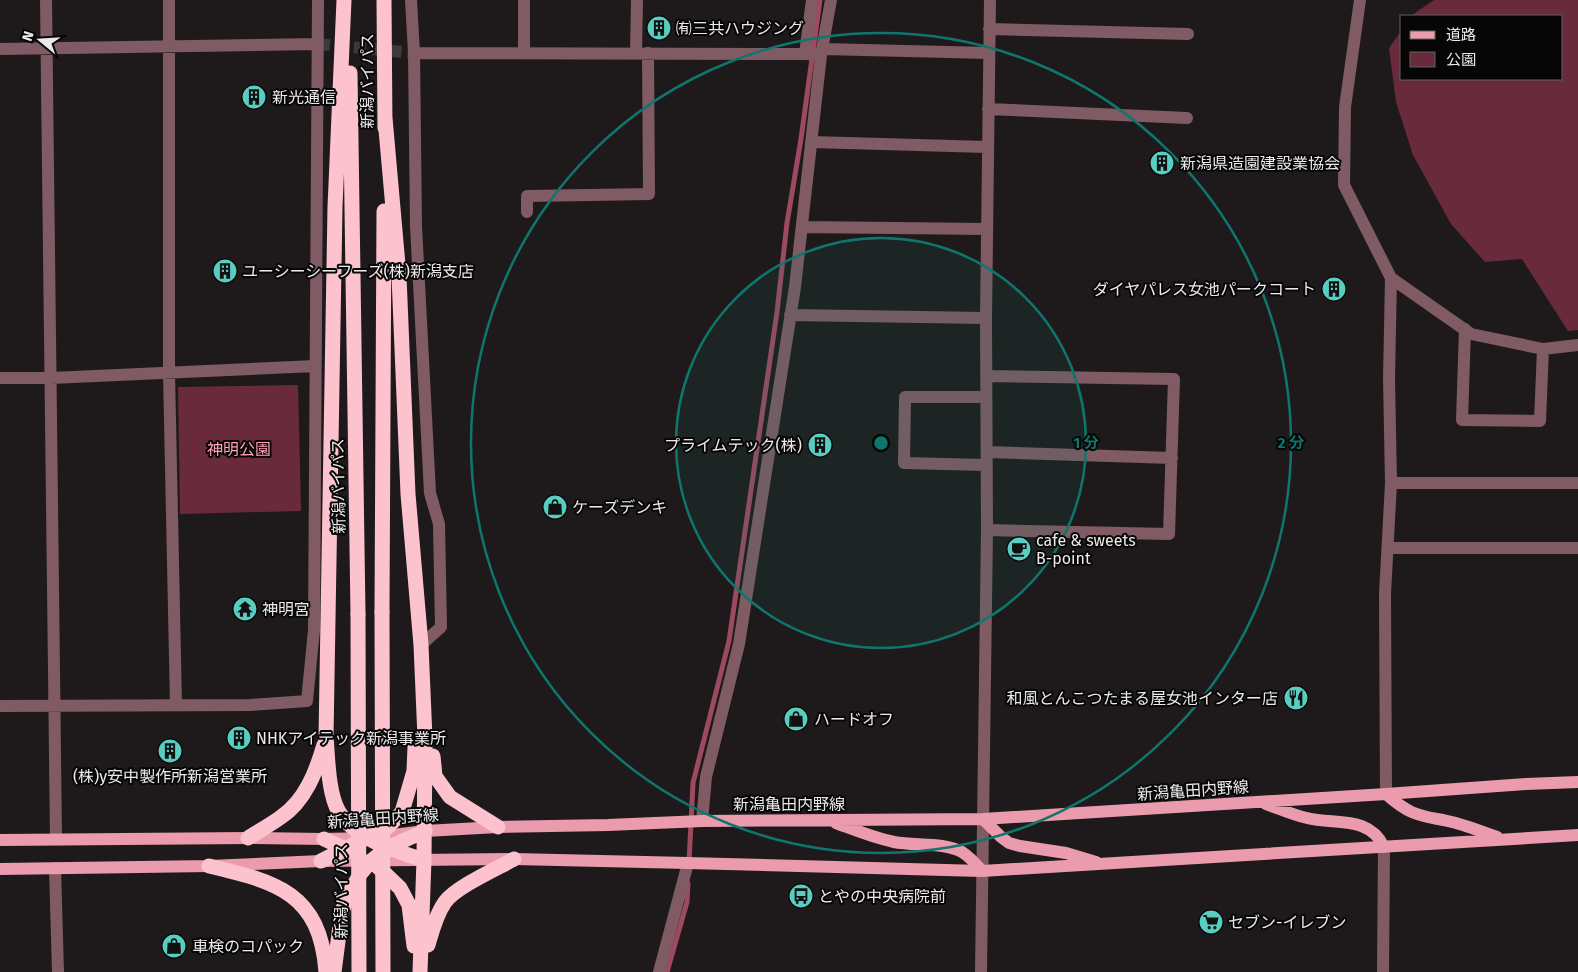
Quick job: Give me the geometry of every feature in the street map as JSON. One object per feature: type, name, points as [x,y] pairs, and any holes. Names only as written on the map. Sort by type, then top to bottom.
[{"type":"highway","points":[[344,0],[335,207],[326,737],[330,786],[338,811],[349,825],[388,848],[424,860]]},
{"type":"highway","name":"新潟バイパス","points":[[349,0],[358,614],[359,972]]},
{"type":"highway","name":"新潟バイパス","points":[[383,972],[384,0]]},
{"type":"highway","points":[[385,118],[399,276],[408,494],[435,776],[450,797],[498,827]]},
{"type":"highway","points":[[420,972],[425,831],[425,738],[421,645]]},
{"type":"highway","points":[[321,861],[388,827],[402,812],[414,771],[421,645]]},
{"type":"highway","points":[[248,838],[283,816],[301,798],[317,768],[326,737]]},
{"type":"highway","points":[[334,972],[342,911],[361,873],[371,861],[388,848],[425,831]]},
{"type":"highway","points":[[324,839],[371,861],[400,888],[409,905],[420,972]]},
{"type":"highway","points":[[420,972],[433,926],[445,902],[463,887],[514,860]]},
{"type":"highway","points":[[209,866],[270,882],[292,895],[304,906],[316,925],[325,958],[326,972]]},
{"type":"main road","name":"新潟亀田内野線","points":[[0,840],[324,839],[369,838],[425,831],[498,827],[702,821],[983,819],[1578,782]]},
{"type":"main road","points":[[1386,794],[1415,815],[1468,826],[1501,838]]},
{"type":"main road","points":[[1259,802],[1306,818],[1352,823],[1376,834],[1384,847]]},
{"type":"main road","points":[[983,819],[1009,843],[1066,853],[1105,864]]},
{"type":"main road","points":[[826,820],[881,839],[956,849],[982,871]]},
{"type":"main road","points":[[0,869],[209,866],[321,861],[514,860],[982,871],[1578,834]]},
{"type":"street","points":[[46,0],[56,839]]},
{"type":"street","points":[[169,0],[169,373],[176,705]]},
{"type":"street","points":[[0,706],[250,706],[307,701],[314,630],[318,0]]},
{"type":"street","points":[[411,0],[414,53],[416,226],[430,494],[439,524],[441,628],[421,645]]},
{"type":"street","points":[[524,0],[524,53]]},
{"type":"street","points":[[527,212],[527,196],[649,194],[642,53],[637,0]]},
{"type":"street","points":[[805,54],[812,0]]},
{"type":"street","points":[[702,821],[706,777],[739,644],[790,315],[830,0]]},
{"type":"street","points":[[981,972],[987,530],[986,229],[990,0]]},
{"type":"street","points":[[1360,0],[1345,107],[1344,185],[1392,278],[1471,334],[1543,349],[1578,345]]},
{"type":"street","points":[[989,29],[1188,34]]},
{"type":"street","points":[[0,49],[318,44]]},
{"type":"street","points":[[414,53],[989,53]]},
{"type":"street","points":[[988,109],[1187,118]]},
{"type":"street","points":[[811,142],[987,147]]},
{"type":"street","points":[[802,227],[986,229]]},
{"type":"street","points":[[1386,794],[1385,594],[1391,483],[1389,378],[1392,278]]},
{"type":"street","points":[[790,315],[986,318]]},
{"type":"street","points":[[1465,329],[1462,420],[1540,421],[1543,349]]},
{"type":"street","points":[[0,378],[51,378],[315,366]]},
{"type":"street","points":[[986,376],[1174,379],[1169,534],[987,530]]},
{"type":"street","points":[[986,397],[904,397],[904,463],[986,465]]},
{"type":"street","points":[[987,452],[1172,458]]},
{"type":"street","points":[[1391,483],[1578,483]]},
{"type":"street","points":[[1388,548],[1578,548]]},
{"type":"street","points":[[1383,972],[1384,847]]},
{"type":"street","points":[[659,972],[688,863]]},
{"type":"street","points":[[56,868],[58,972]]},
{"type":"green space","points":[[1434,0],[1578,0],[1578,330],[1568,331],[1522,259],[1485,262],[1451,224],[1413,155],[1396,102],[1389,48],[1400,33],[1400,80],[1563,80],[1563,15],[1413,15]]},
{"type":"green space","name":"神明公園","points":[[298,385],[301,511],[180,514],[178,387]]},
{"type":"waterway","points":[[689,862],[693,783],[729,641],[820,0]]},
{"type":"waterway","points":[[667,972],[687,902],[688,883]]},
{"type":"tunnel","points":[[318,44],[414,53]]},
{"type":"place","name":"㈲三共ハウジング","points":[[659,28]]},
{"type":"place","name":"新光通信","points":[[254,97]]},
{"type":"place","name":"新潟県造園建設業協会","points":[[1162,163]]},
{"type":"place","name":"ユーシーシーフーズ(株)新潟支店","points":[[225,271]]},
{"type":"place","name":"ダイヤパレス女池パークコート","points":[[1334,289]]},
{"type":"place","name":"プライムテック(株)","points":[[820,445]]},
{"type":"place","name":"ケーズデンキ","points":[[555,507]]},
{"type":"place","name":"cafe & sweets B-point","points":[[1019,549]]},
{"type":"place","name":"神明宮","points":[[245,609]]},
{"type":"place","name":"和風とんこつたまる屋女池インター店","points":[[1296,698]]},
{"type":"place","name":"ハードオフ","points":[[796,719]]},
{"type":"place","name":"NHKアイテック新潟事業所","points":[[239,738]]},
{"type":"place","name":"(株)y安中製作所新潟営業所","points":[[170,751]]},
{"type":"place","name":"とやの中央病院前","points":[[801,896]]},
{"type":"place","name":"セブン-イレブン","points":[[1211,922]]},
{"type":"place","name":"車検のコパック","points":[[174,946]]}]
